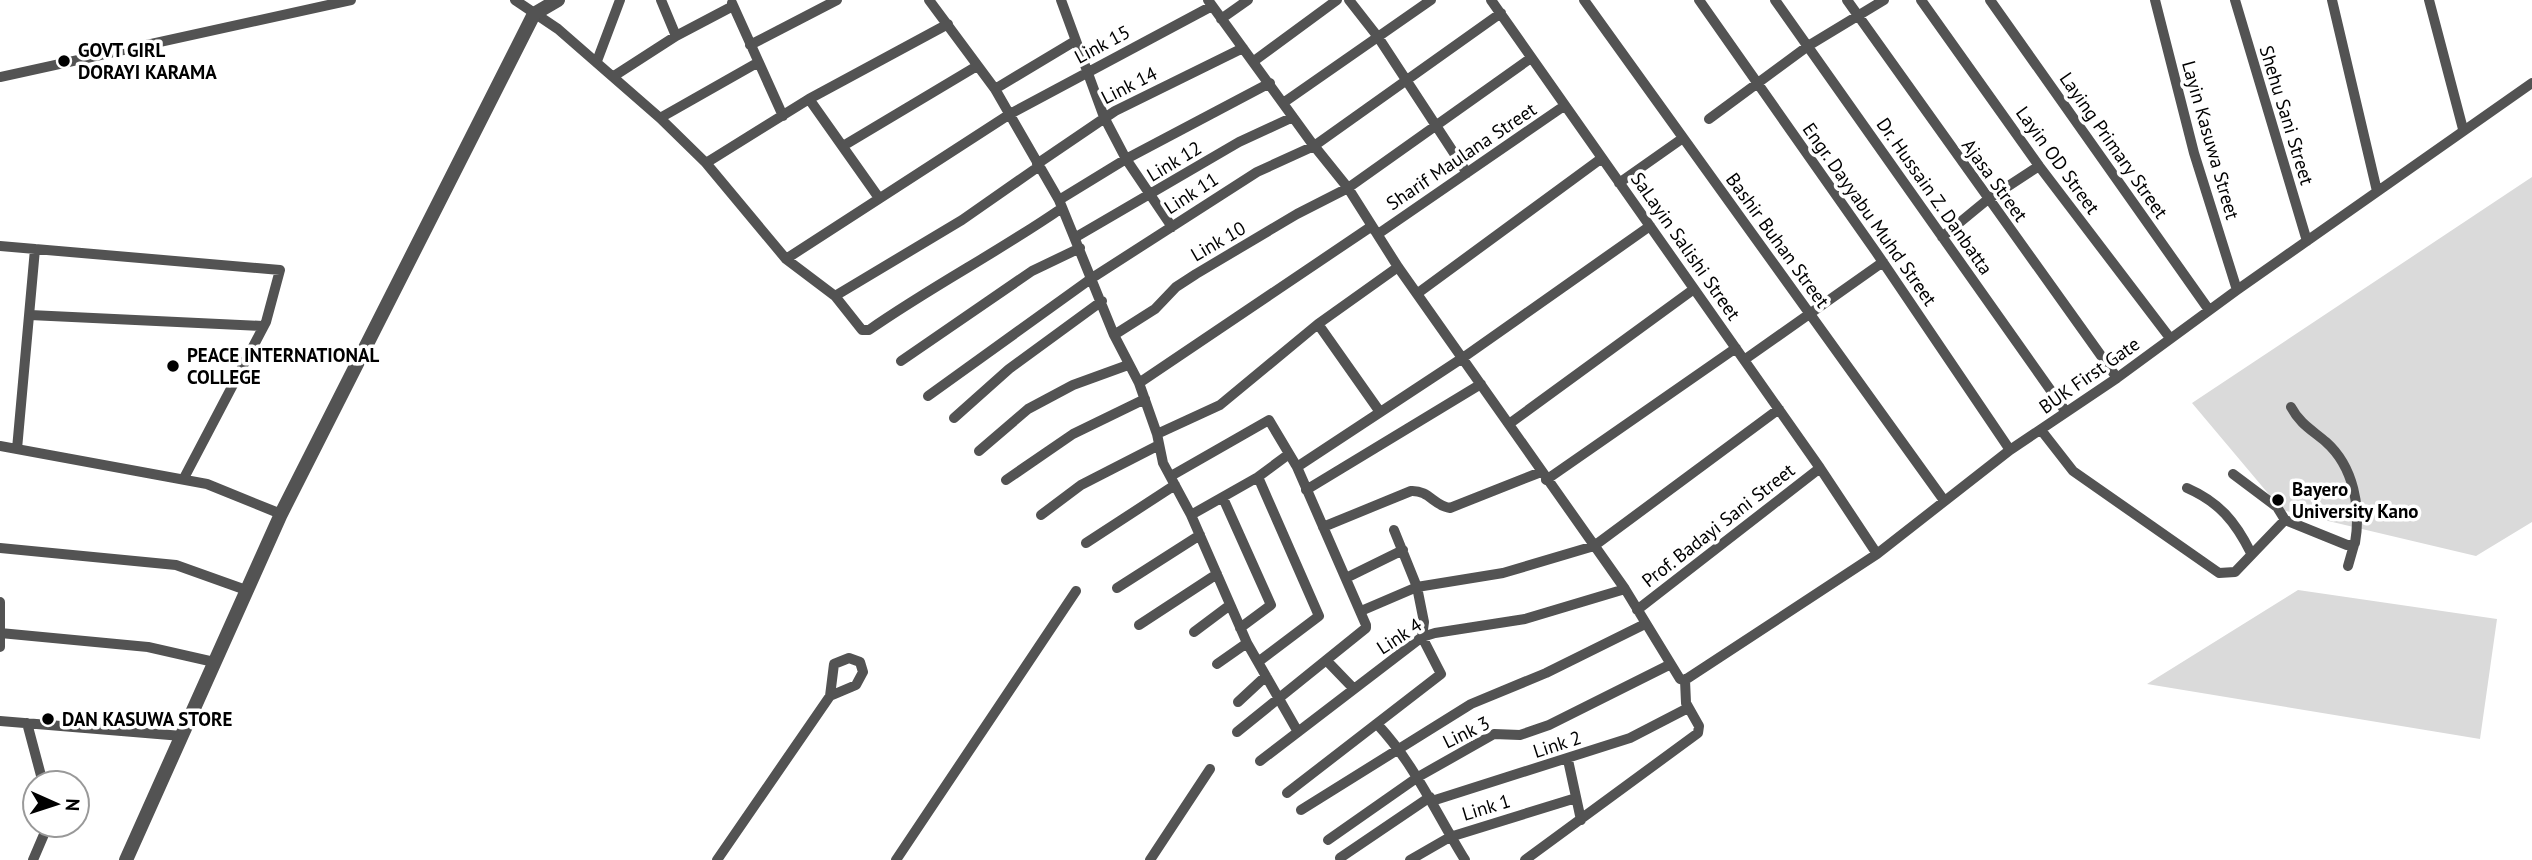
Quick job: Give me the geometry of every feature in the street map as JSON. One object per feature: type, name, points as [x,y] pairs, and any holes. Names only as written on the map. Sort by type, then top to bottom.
[{"type":"street","points":[[0,77],[351,0]]},
{"type":"street","points":[[514,0],[597,61],[660,118],[706,163],[786,259],[835,296],[862,330],[869,330],[954,274],[1007,246],[1060,204],[1126,159],[1270,83]]},
{"type":"street","points":[[126,860],[281,514],[534,14],[558,0]]},
{"type":"street","points":[[597,61],[620,0]]},
{"type":"street","points":[[661,0],[676,36]]},
{"type":"street","points":[[750,45],[837,0]]},
{"type":"street","points":[[929,0],[995,89],[1060,204],[1114,335],[1139,383],[1158,439],[1163,463],[1191,515],[1247,643],[1277,700],[1298,732]]},
{"type":"street","points":[[1061,0],[1104,117],[1126,159],[1172,227]]},
{"type":"street","points":[[1221,19],[1248,0]]},
{"type":"street","points":[[1254,61],[1337,0]]},
{"type":"street","points":[[1349,0],[1378,37],[1467,173]]},
{"type":"street","points":[[1283,103],[1431,0]]},
{"type":"street","name":"SaLayin Salishi Street","points":[[1491,0],[1820,468],[1877,554]]},
{"type":"street","name":"Bashir Buhan Street","points":[[1584,0],[1943,499]]},
{"type":"street","name":"Engr. Dayyabu Muhd Street","points":[[1699,0],[1883,262],[2010,450]]},
{"type":"street","name":"Dr. Hussain Z. Danbatta","points":[[1775,0],[2066,412]]},
{"type":"street","name":"Ajasa Street","points":[[1847,0],[1987,200],[2117,378]]},
{"type":"street","points":[[1709,119],[1808,46],[1884,0]]},
{"type":"street","name":"Layin OD Street","points":[[1922,0],[2039,166],[2170,338]]},
{"type":"street","name":"Laying Primary Street","points":[[1990,0],[2209,310]]},
{"type":"street","name":"Layin Kasuwa Street","points":[[2155,0],[2194,153],[2237,290]]},
{"type":"street","name":"Shehu Sani Street","points":[[2235,0],[2307,241]]},
{"type":"street","points":[[2332,0],[2377,191]]},
{"type":"street","points":[[2429,0],[2463,129]]},
{"type":"street","points":[[614,76],[732,3],[783,116]]},
{"type":"street","points":[[1210,3],[1314,146],[1348,188],[1398,267],[1625,589],[1668,665],[1680,679],[1685,680],[1688,708],[1699,726],[1698,733],[1525,860]]},
{"type":"street","name":"Link 15","points":[[786,259],[1010,114],[1210,3]]},
{"type":"street","name":"Link 11","points":[[928,396],[1092,278],[1257,172],[1314,146],[1501,13]]},
{"type":"street","points":[[706,163],[809,99],[948,24]]},
{"type":"street","points":[[995,89],[1075,41]]},
{"type":"street","name":"Link 14","points":[[835,296],[962,220],[1104,117],[1243,48]]},
{"type":"street","name":"Link 10","points":[[1114,335],[1155,309],[1176,287],[1196,274],[1297,214],[1348,188],[1531,58]]},
{"type":"street","points":[[660,118],[757,63]]},
{"type":"street","points":[[843,146],[978,66]]},
{"type":"street","name":"BUK First Gate","points":[[1685,680],[1877,554],[1943,499],[2010,450],[2117,378],[2463,129],[2532,83]]},
{"type":"street","points":[[809,99],[879,198]]},
{"type":"street","name":"Sharif Maulana Street","points":[[1139,383],[1467,173],[1564,106]]},
{"type":"street","name":"Link 12","points":[[901,361],[1032,271],[1151,195],[1239,142],[1293,117]]},
{"type":"street","points":[[1619,183],[1684,138]]},
{"type":"street","points":[[1418,293],[1602,158]]},
{"type":"street","points":[[1942,237],[1987,200],[2039,166]]},
{"type":"street","points":[[1297,467],[1464,357],[1650,226]]},
{"type":"street","points":[[0,246],[278,269],[263,326],[184,478]]},
{"type":"street","points":[[17,449],[36,249]]},
{"type":"street","points":[[1744,360],[1883,262]]},
{"type":"street","points":[[1041,515],[1081,485],[1220,405],[1318,324],[1398,267]]},
{"type":"street","points":[[1509,424],[1694,289]]},
{"type":"street","points":[[954,418],[1009,369],[1102,301]]},
{"type":"street","points":[[30,315],[263,326]]},
{"type":"street","points":[[1318,324],[1380,412]]},
{"type":"street","points":[[1323,527],[1411,491],[1426,492],[1442,507],[1450,508],[1543,476],[1736,348]]},
{"type":"street","points":[[1297,467],[1464,357]]},
{"type":"street","points":[[979,451],[1028,409],[1073,384],[1128,365]]},
{"type":"street","points":[[1307,490],[1351,460],[1481,384]]},
{"type":"street","points":[[1006,480],[1073,434],[1144,399]]},
{"type":"street","points":[[2291,408],[2304,426],[2334,452],[2351,480],[2358,513],[2348,566]]},
{"type":"street","points":[[1362,611],[1417,587],[1503,573],[1594,546],[1779,410]]},
{"type":"street","points":[[1086,543],[1173,480],[1267,420],[1297,467],[1362,611],[1366,628],[1237,732]]},
{"type":"street","points":[[2041,430],[2073,471],[2219,573],[2235,572],[2285,520]]},
{"type":"street","points":[[0,446],[184,478],[207,484],[281,514]]},
{"type":"street","points":[[1191,515],[1258,477],[1289,454]]},
{"type":"street","name":"Prof. Badayi Sani Street","points":[[1637,610],[1820,468]]},
{"type":"street","points":[[2233,474],[2277,508],[2285,520],[2325,537],[2354,545]]},
{"type":"street","points":[[1258,477],[1319,616],[1258,662]]},
{"type":"street","points":[[2186,488],[2209,498],[2225,511],[2251,553]]},
{"type":"street","points":[[1223,498],[1271,605],[1240,628]]},
{"type":"street","points":[[1287,793],[1441,674],[1422,637],[1424,622],[1417,587],[1394,530]]},
{"type":"street","points":[[1117,588],[1200,535]]},
{"type":"street","points":[[0,548],[176,565],[246,590]]},
{"type":"street","points":[[1346,578],[1403,551]]},
{"type":"street","points":[[1139,625],[1217,574]]},
{"type":"street","name":"Link 4","points":[[1259,761],[1422,637],[1525,619],[1625,589]]},
{"type":"street","points":[[897,860],[1076,591]]},
{"type":"street","points":[[0,601],[0,647]]},
{"type":"street","points":[[1194,632],[1230,605]]},
{"type":"street","points":[[1301,810],[1471,704],[1546,673],[1645,624]]},
{"type":"street","points":[[1,633],[148,648],[214,662]]},
{"type":"street","points":[[1217,664],[1247,643]]},
{"type":"street","points":[[1327,661],[1354,690]]},
{"type":"street","name":"Link 3","points":[[1328,840],[1418,777],[1494,734],[1520,735],[1549,725],[1668,665]]},
{"type":"street","points":[[1238,702],[1266,676]]},
{"type":"street","points":[[717,860],[830,696]]},
{"type":"street","name":"Link 2","points":[[1340,858],[1431,799],[1568,760],[1630,738],[1688,708]]},
{"type":"street","points":[[0,721],[182,736]]},
{"type":"street","points":[[27,723],[39,769]]},
{"type":"street","points":[[1378,725],[1399,748],[1418,777],[1465,860]]},
{"type":"street","points":[[1568,760],[1581,820]]},
{"type":"street","points":[[1150,860],[1210,769]]},
{"type":"street","name":"Link 1","points":[[1410,860],[1450,837],[1576,798]]},
{"type":"street","points":[[33,860],[42,839]]},
{"type":"shaded area","points":[[2532,177],[2532,522],[2476,556],[2282,510],[2192,403]]},
{"type":"shaded area","points":[[2298,590],[2497,619],[2480,739],[2147,684]]},
{"type":"place","name":"GOVT GIRL DORAYI KARAMA","points":[[64,61]]},
{"type":"place","name":"PEACE INTERNATIONAL COLLEGE","points":[[173,366]]},
{"type":"place","name":"Bayero University Kano","points":[[2278,500]]},
{"type":"place","name":"DAN KASUWA STORE","points":[[48,719]]}]
